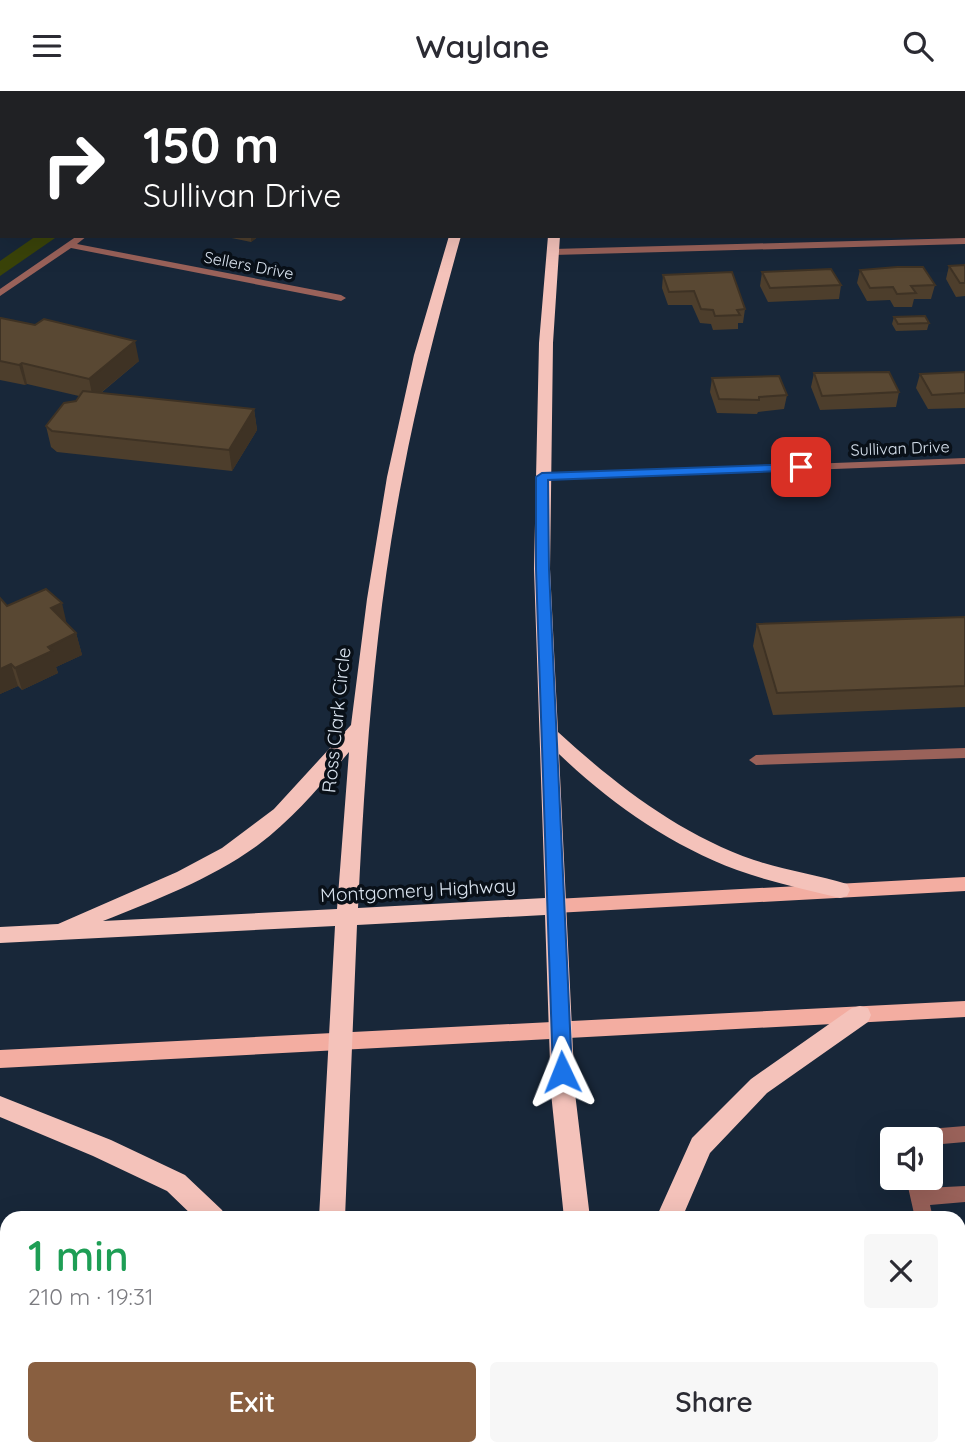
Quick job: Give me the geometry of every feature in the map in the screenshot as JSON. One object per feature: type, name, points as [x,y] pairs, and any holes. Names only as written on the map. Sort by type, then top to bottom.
[{"type":"highway","name":"Ross Clark Circle","points":[[332,1211],[346,917],[361,726],[393,479],[428,320],[453,238]]},
{"type":"highway","points":[[554,244],[546,343],[542,569],[563,1093],[576,1211]]},
{"type":"highway","points":[[53,932],[204,869],[250,840],[284,811],[361,726]]},
{"type":"highway","points":[[549,734],[592,776],[680,835],[736,862],[839,890]]},
{"type":"highway","name":"Montgomery Highway","points":[[0,935],[555,906]]},
{"type":"highway","points":[[672,1211],[701,1146],[759,1086],[860,1015]]},
{"type":"highway","points":[[0,1106],[102,1148],[176,1183],[206,1211]]},
{"type":"main road","name":"Montgomery Highway","points":[[555,906],[965,884]]},
{"type":"main road","points":[[0,1059],[965,1009]]},
{"type":"street","points":[[0,293],[80,238]]},
{"type":"street","points":[[554,244],[965,241]]},
{"type":"street","name":"Sellers Drive","points":[[70,246],[341,298]]},
{"type":"street","name":"Sullivan Drive","points":[[542,477],[965,461]]},
{"type":"street","points":[[756,760],[965,753]]},
{"type":"street","points":[[943,1135],[965,1134]]},
{"type":"street","points":[[918,1190],[923,1211]]},
{"type":"street","points":[[920,1197],[965,1194]]},
{"type":"green space","points":[[33,238],[55,238],[0,276],[0,261]]},
{"type":"building","points":[[965,265],[965,283],[960,283],[949,266]]},
{"type":"building","points":[[923,267],[935,285],[911,286],[916,293],[897,294],[893,287],[870,288],[860,270]]},
{"type":"building","points":[[831,269],[841,285],[770,288],[762,272]]},
{"type":"building","points":[[732,272],[745,309],[737,310],[740,315],[715,316],[713,310],[701,309],[694,291],[669,292],[663,275]]},
{"type":"building","points":[[925,316],[929,323],[898,324],[894,317]]},
{"type":"building","points":[[0,318],[35,325],[44,319],[135,341],[89,379],[22,363],[19,365],[0,361]]},
{"type":"building","points":[[889,372],[899,392],[822,396],[814,373]]},
{"type":"building","points":[[965,372],[965,393],[932,395],[920,374]]},
{"type":"building","points":[[779,376],[787,395],[759,397],[759,400],[719,399],[712,378]]},
{"type":"building","points":[[83,391],[254,409],[229,450],[52,431],[46,426],[64,403],[76,401]]},
{"type":"building","points":[[46,589],[62,603],[51,608],[76,633],[48,647],[52,651],[15,668],[11,664],[0,669],[0,598],[7,606]]},
{"type":"building","points":[[965,617],[965,686],[777,693],[757,624]]},
{"type":"route","points":[[562,1072],[542,569],[542,477],[801,467]]}]
